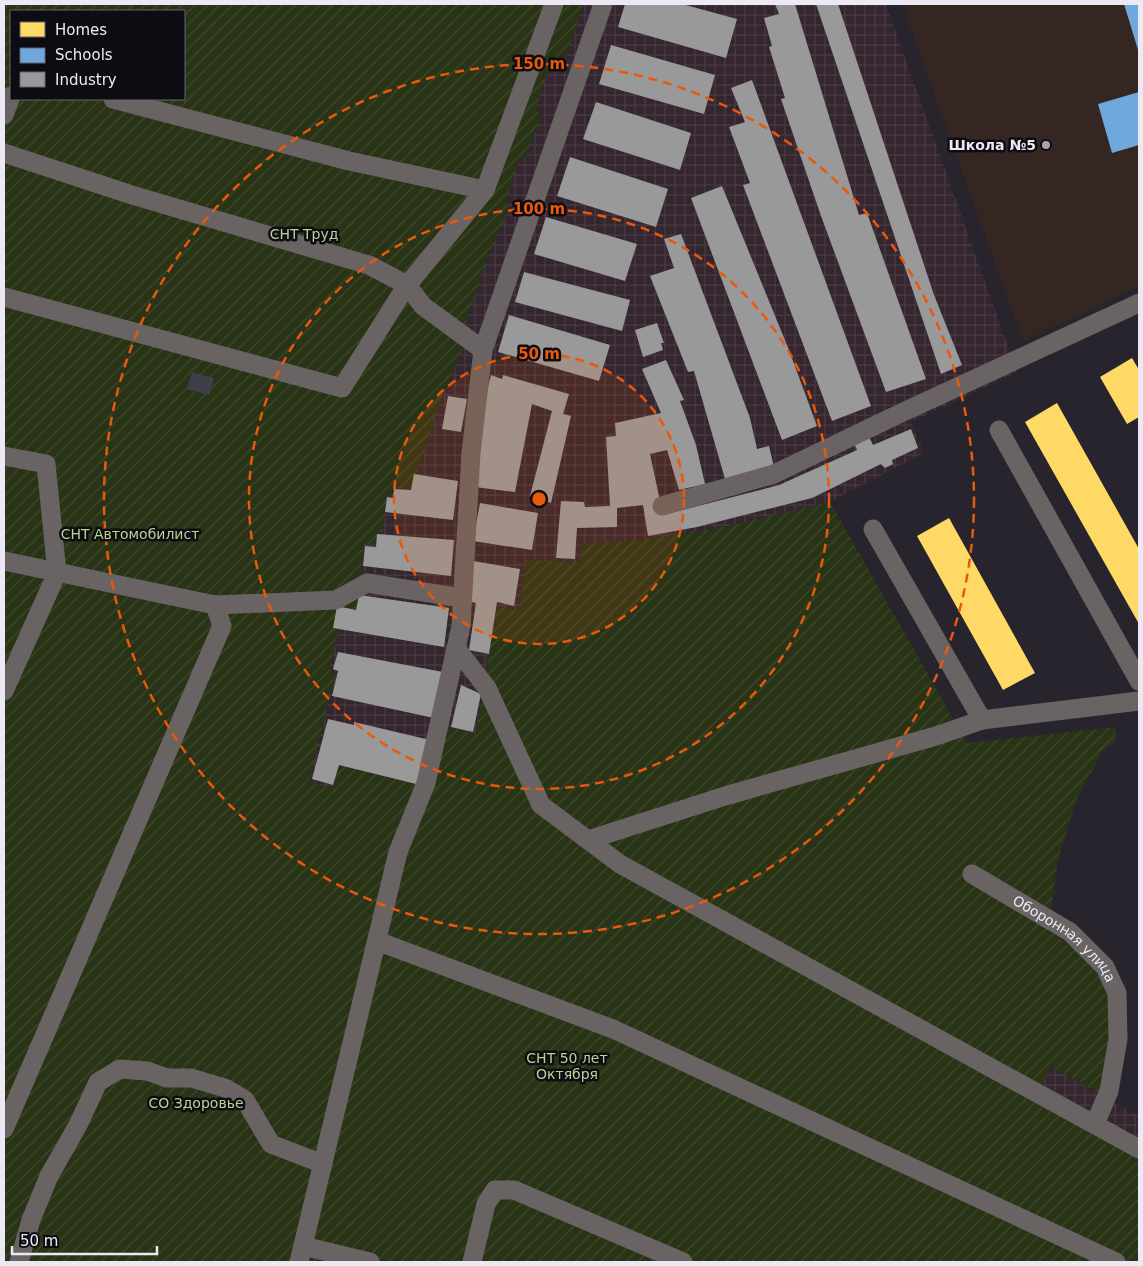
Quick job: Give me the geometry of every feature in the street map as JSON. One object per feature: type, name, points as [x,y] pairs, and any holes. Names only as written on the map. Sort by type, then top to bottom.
[{"type":"street","points":[[4,297],[342,388],[407,285],[486,190],[554,4]]},
{"type":"street","points":[[370,1262],[301,1254],[398,852],[426,783],[461,626],[471,453],[483,350],[603,4]]},
{"type":"street","points":[[4,114],[10,99]]},
{"type":"street","points":[[117,100],[348,161],[486,190]]},
{"type":"street","points":[[4,153],[132,194],[369,265],[407,285],[423,306],[483,350]]},
{"type":"street","points":[[662,506],[774,474],[901,413],[1139,304]]},
{"type":"street","points":[[999,430],[1139,681]]},
{"type":"street","points":[[4,456],[46,464],[57,573],[4,691]]},
{"type":"street","points":[[873,529],[982,720]]},
{"type":"street","points":[[4,561],[215,605],[336,600],[367,583],[462,598]]},
{"type":"street","points":[[4,1129],[222,626],[215,605]]},
{"type":"street","points":[[456,648],[487,688],[541,805],[620,864],[1139,1148]]},
{"type":"street","points":[[588,840],[725,796],[936,736],[982,720],[1139,701]]},
{"type":"street","name":"Оборонная улица","points":[[972,874],[1070,932],[1105,967],[1117,993],[1118,1039],[1109,1091],[1095,1124]]},
{"type":"street","points":[[377,941],[613,1029],[1116,1262]]},
{"type":"street","points":[[19,1262],[31,1220],[49,1176],[78,1125],[98,1082],[120,1069],[147,1071],[167,1078],[191,1078],[225,1088],[245,1100],[271,1144],[323,1164]]},
{"type":"street","points":[[472,1262],[486,1204],[495,1190],[514,1190],[683,1262]]},
{"type":"shaded area","points":[[584,4],[886,4],[1017,372],[911,422],[924,453],[830,502],[724,527],[648,539],[581,544],[580,562],[527,560],[518,610],[496,607],[476,735],[434,723],[420,785],[339,765],[332,789],[309,782],[336,672],[329,669],[339,629],[333,628],[337,606],[355,610],[364,544],[378,531],[387,495],[393,488],[414,474],[465,341],[443,328],[510,207],[492,199],[509,153],[525,159],[542,114],[527,108],[545,57],[563,64]]},
{"type":"shaded area","name":"Школа №5","points":[[902,4],[1139,4],[1139,286],[1023,341]]},
{"type":"shaded area","points":[[1052,1066],[1111,1102],[1139,1115],[1139,1138],[1041,1084]]},
{"type":"green space","points":[[4,4],[584,4],[563,64],[552,60],[535,111],[542,114],[525,159],[520,158],[505,204],[510,207],[487,260],[461,338],[466,340],[444,393],[411,489],[393,488],[392,496],[387,497],[383,532],[378,532],[376,545],[364,544],[356,610],[337,606],[334,628],[339,629],[329,669],[336,672],[309,782],[332,788],[339,765],[420,785],[434,723],[476,734],[496,606],[518,610],[527,560],[580,562],[581,544],[648,539],[724,527],[830,502],[967,743],[1116,727],[1115,743],[1103,750],[1077,799],[1058,859],[1050,918],[1060,939],[1112,975],[1115,1028],[1099,1094],[1052,1066],[1041,1084],[1139,1138],[1139,1262],[4,1262]]},
{"type":"building: Homes","points":[[1132,358],[1139,370],[1139,417],[1127,424],[1100,377]]},
{"type":"building: Homes","points":[[1057,403],[1139,549],[1139,624],[1025,422]]},
{"type":"building: Homes","points":[[949,518],[1035,673],[1003,690],[917,536]]},
{"type":"building: Schools","points":[[1124,4],[1139,4],[1139,53]]},
{"type":"building: Schools","points":[[1139,92],[1139,145],[1112,153],[1098,104]]},
{"type":"building: Industry","points":[[625,4],[682,4],[737,19],[726,58],[618,27]]},
{"type":"building: Industry","points":[[775,4],[795,4],[859,215],[867,213],[926,379],[886,392],[821,216],[781,99],[785,98],[769,47],[772,46],[764,18],[779,14]]},
{"type":"building: Industry","points":[[816,4],[838,4],[934,295],[962,365],[941,374]]},
{"type":"building: Industry","points":[[611,45],[715,75],[704,114],[599,84]]},
{"type":"building: Industry","points":[[752,80],[871,406],[832,421],[743,185],[750,183],[729,127],[745,122],[731,88]]},
{"type":"building: Industry","points":[[596,102],[691,133],[680,170],[583,139]]},
{"type":"building: Industry","points":[[570,157],[668,189],[656,227],[557,196]]},
{"type":"building: Industry","points":[[722,186],[789,350],[817,426],[782,440],[691,198]]},
{"type":"building: Industry","points":[[546,217],[637,244],[625,281],[534,254]]},
{"type":"building: Industry","points":[[681,234],[750,418],[757,449],[769,446],[774,467],[725,479],[694,371],[688,372],[650,276],[674,268],[664,239]]},
{"type":"building: Industry","points":[[524,272],[630,300],[622,331],[515,302]]},
{"type":"building: Industry","points":[[509,315],[610,345],[599,381],[498,352]]},
{"type":"building: Industry","points":[[657,323],[664,343],[661,343],[663,350],[643,357],[635,330]]},
{"type":"building: Industry","points":[[666,360],[684,400],[680,401],[696,445],[705,484],[679,490],[667,450],[650,454],[663,515],[779,485],[857,450],[854,443],[869,437],[873,445],[911,429],[918,448],[892,460],[893,464],[885,468],[881,464],[812,498],[697,527],[648,536],[643,505],[617,508],[617,527],[577,528],[575,559],[556,558],[561,501],[584,502],[585,507],[610,506],[606,437],[616,436],[615,423],[661,413],[642,369]]},
{"type":"building: Industry","points":[[491,375],[502,379],[503,375],[569,394],[563,414],[571,416],[551,503],[530,496],[552,411],[532,404],[515,492],[475,487],[483,406]]},
{"type":"building: Industry","points":[[448,396],[467,399],[461,432],[442,429]]},
{"type":"building: Industry","points":[[414,474],[458,481],[453,520],[385,512],[387,497],[393,498],[394,489],[411,490]]},
{"type":"building: Industry","points":[[480,503],[538,513],[532,550],[473,541]]},
{"type":"building: Industry","points":[[377,534],[454,540],[451,576],[363,566],[365,546],[376,547]]},
{"type":"building: Industry","points":[[473,561],[520,569],[514,606],[497,602],[489,654],[469,650],[476,603],[467,601]]},
{"type":"building: Industry","points":[[359,595],[449,608],[444,647],[333,628],[337,606],[356,610]]},
{"type":"building: Industry","points":[[338,652],[443,672],[434,718],[332,696],[338,671],[333,669]]},
{"type":"building: Industry","points":[[461,685],[481,694],[473,732],[451,727]]},
{"type":"building: Industry","points":[[328,719],[354,725],[354,722],[430,740],[420,785],[339,765],[333,785],[312,779]]},
{"type":"building: Other","points":[[192,372],[214,378],[209,395],[187,389]]},
{"type":"place","name":"Школа №5","points":[[1046,145]]},
{"type":"park label","name":"СНТ Труд","points":[[304,234]]},
{"type":"park label","name":"СНТ Автомобилист","points":[[130,534]]},
{"type":"park label","name":"СНТ 50 лет Октября","points":[[567,1066]]},
{"type":"park label","name":"СО Здоровье","points":[[196,1103]]}]
